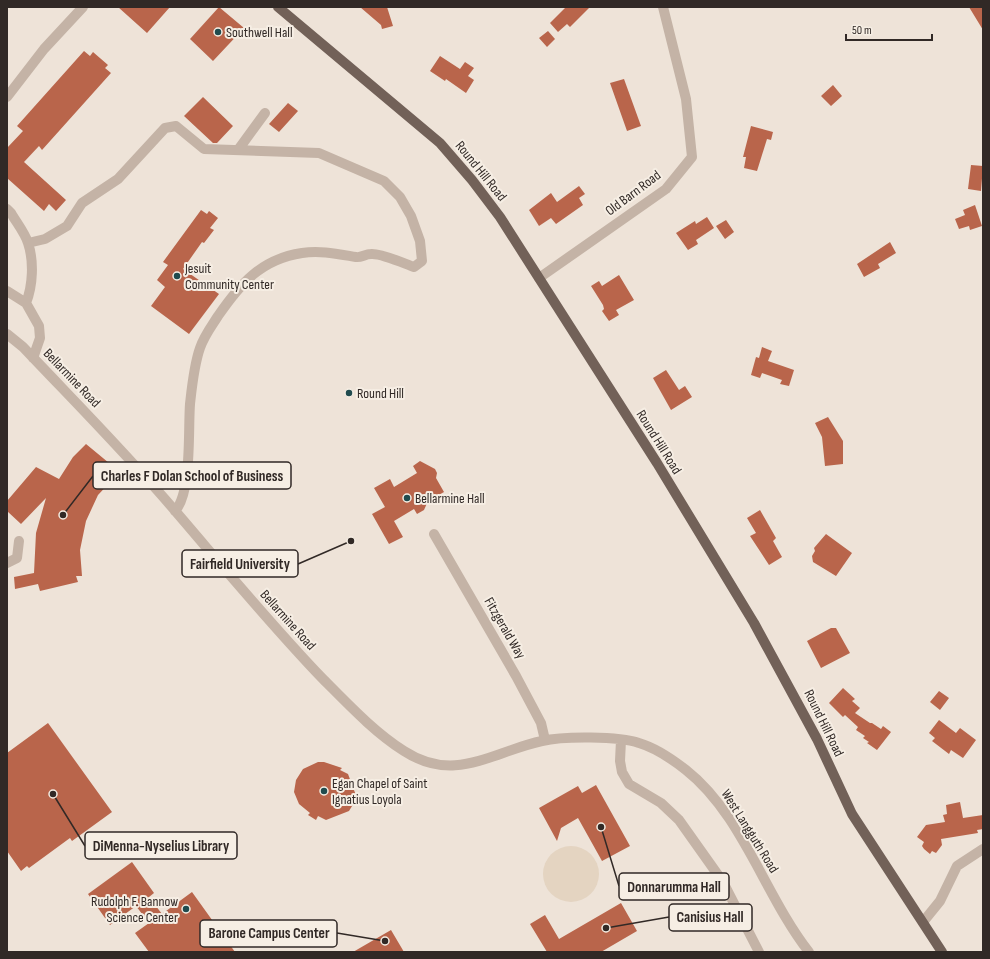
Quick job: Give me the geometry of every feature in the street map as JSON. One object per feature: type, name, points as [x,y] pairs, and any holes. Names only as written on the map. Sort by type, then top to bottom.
[{"type":"main road","name":"Round Hill Road","points":[[278,7],[440,143],[472,180],[500,217],[657,464],[754,624],[817,739],[852,814],[874,851],[942,952]]},
{"type":"street","points":[[7,97],[44,49],[83,7]]},
{"type":"street","name":"Old Barn Road","points":[[539,278],[666,189],[692,157],[686,99],[663,7]]},
{"type":"street","points":[[238,150],[265,113]]},
{"type":"street","points":[[28,243],[45,239],[67,226],[82,203],[118,179],[165,128],[176,126],[204,149],[319,152],[384,181],[400,197],[411,216],[420,241],[422,261],[414,267],[371,254],[358,258],[337,254],[302,253],[273,262],[247,278],[205,336],[199,349],[190,404],[189,449],[184,487],[182,500],[175,511]]},
{"type":"street","points":[[7,209],[11,213],[28,243],[32,263],[30,292],[26,303]]},
{"type":"street","points":[[7,290],[26,303],[39,326],[40,338],[33,358]]},
{"type":"street","name":"Bellarmine Road","points":[[7,334],[33,358],[142,473],[297,652],[346,702],[405,752],[436,764],[455,767],[468,765],[506,750],[546,740],[593,738],[621,740]]},
{"type":"street","name":"Fitzgerald Way","points":[[434,534],[516,676],[541,723],[546,740]]},
{"type":"street","points":[[7,563],[17,558],[18,541]]},
{"type":"street","points":[[621,740],[620,761],[622,772],[629,784],[661,803],[679,820],[723,882],[759,952]]},
{"type":"street","name":"West Langguth Road","points":[[621,740],[638,742],[665,756],[686,770],[706,788],[720,806],[786,919],[809,952]]},
{"type":"street","points":[[923,922],[940,901],[957,866],[983,849]]},
{"type":"shaded area","points":[[565,846],[577,846],[591,854],[599,868],[597,885],[591,894],[577,902],[565,902],[555,897],[548,890],[543,880],[543,868],[548,858],[555,851]]},
{"type":"building","points":[[118,7],[170,7],[147,33]]},
{"type":"building","name":"Southwell Hall","points":[[219,7],[244,28],[213,61],[190,39]]},
{"type":"building","points":[[360,7],[387,7],[393,26],[382,29],[381,25]]},
{"type":"building","points":[[566,7],[590,7],[570,27],[567,24],[558,32],[550,23]]},
{"type":"building","points":[[969,7],[983,7],[983,30]]},
{"type":"building","points":[[548,31],[555,39],[547,47],[539,38]]},
{"type":"building","points":[[84,51],[90,56],[93,52],[108,65],[105,68],[111,73],[42,150],[39,146],[24,162],[66,200],[56,211],[49,204],[44,211],[7,178],[7,148],[23,131],[17,126]]},
{"type":"building","points":[[440,56],[460,69],[465,62],[474,68],[468,76],[474,80],[466,93],[446,79],[445,81],[430,71]]},
{"type":"building","points":[[624,79],[641,126],[627,131],[610,83]]},
{"type":"building","points":[[833,85],[842,96],[831,106],[821,96]]},
{"type":"building","points":[[203,97],[233,126],[217,143],[213,143],[184,116]]},
{"type":"building","points":[[288,103],[298,111],[279,132],[269,124]]},
{"type":"building","points":[[751,126],[773,132],[771,140],[767,139],[757,171],[744,168],[746,157],[743,157]]},
{"type":"building","points":[[971,165],[983,166],[981,191],[968,189]]},
{"type":"building","points":[[579,186],[585,194],[579,198],[583,205],[556,224],[551,218],[539,226],[529,210],[551,193],[557,202]]},
{"type":"building","points":[[975,205],[982,226],[970,230],[969,226],[959,229],[955,219],[965,215],[963,210]]},
{"type":"building","name":"Jesuit Community Center","points":[[201,210],[207,214],[209,211],[218,218],[210,228],[214,230],[204,243],[202,242],[183,269],[219,294],[189,334],[151,306],[165,287],[157,280],[168,265],[163,262]]},
{"type":"building","points":[[707,217],[714,228],[696,240],[698,244],[688,250],[676,233],[695,221],[696,224]]},
{"type":"building","points":[[726,220],[734,232],[725,239],[716,226]]},
{"type":"building","points":[[890,242],[896,253],[878,264],[880,268],[864,277],[857,264]]},
{"type":"building","points":[[619,275],[634,300],[616,310],[619,315],[609,321],[602,311],[604,309],[603,305],[591,286],[599,281],[602,286]]},
{"type":"building","points":[[762,347],[772,351],[768,361],[794,370],[789,386],[780,384],[782,380],[762,373],[760,378],[751,375],[756,357],[759,358]]},
{"type":"building","points":[[666,370],[679,390],[685,386],[692,397],[671,410],[653,378]]},
{"type":"building","points":[[828,417],[843,441],[843,464],[825,466],[822,437],[815,423]]},
{"type":"building","points":[[86,444],[109,463],[103,470],[114,478],[98,495],[86,521],[80,550],[82,576],[76,576],[78,582],[40,591],[38,584],[15,589],[14,577],[34,573],[36,533],[46,498],[21,524],[7,511],[7,501],[36,467],[59,479],[73,457]]},
{"type":"building","name":"Bellarmine Hall","points":[[420,461],[435,469],[437,473],[436,478],[444,492],[428,501],[424,510],[417,514],[414,509],[394,521],[403,537],[389,544],[372,514],[385,507],[374,488],[390,479],[394,487],[417,473],[413,466]]},
{"type":"building","points":[[760,510],[776,538],[773,541],[782,557],[769,565],[750,536],[756,533],[747,518]]},
{"type":"building","points":[[826,534],[852,553],[836,576],[813,562],[812,556],[815,551],[814,548]]},
{"type":"building","points":[[831,628],[836,628],[850,653],[821,668],[807,641]]},
{"type":"building","points":[[843,688],[855,699],[852,701],[860,708],[855,713],[881,729],[883,726],[891,732],[877,750],[867,743],[869,742],[863,738],[865,736],[856,730],[858,727],[845,715],[843,717],[829,703]]},
{"type":"building","points":[[939,691],[949,698],[940,710],[930,702]]},
{"type":"building","points":[[939,720],[956,733],[960,728],[976,740],[963,758],[951,750],[949,754],[932,741],[935,738],[929,733]]},
{"type":"building","points":[[48,723],[112,812],[72,841],[70,838],[29,868],[27,866],[21,871],[7,851],[7,753]]},
{"type":"building","name":"Egan Chapel of Saint Ignatius Loyola","points":[[318,762],[324,762],[342,768],[340,770],[348,774],[357,798],[349,811],[326,820],[318,816],[316,820],[308,815],[310,813],[299,804],[294,792],[296,780],[303,769]]},
{"type":"building","points":[[596,785],[630,846],[602,861],[578,818],[561,828],[557,841],[539,808],[578,786],[582,793]]},
{"type":"building","points":[[960,802],[963,818],[983,815],[983,829],[977,830],[978,833],[941,839],[942,845],[936,853],[932,851],[930,854],[922,846],[924,842],[917,837],[926,825],[945,822],[943,815],[947,814],[946,805]]},
{"type":"building","name":"Rudolph F. Bannow Science Center","points":[[132,862],[154,893],[149,897],[162,914],[192,892],[235,952],[149,952],[135,933],[149,923],[136,906],[110,925],[88,894]]},
{"type":"building","points":[[621,903],[637,931],[601,952],[547,952],[530,924],[545,915],[559,939]]},
{"type":"building","points":[[391,930],[404,952],[353,952]]},
{"type":"place","name":"Southwell Hall","points":[[218,32]]},
{"type":"place","name":"Jesuit Community Center","points":[[177,276]]},
{"type":"place","name":"Round Hill","points":[[349,393]]},
{"type":"place","name":"Bellarmine Hall","points":[[407,498]]},
{"type":"place","name":"Charles F Dolan School of Business","points":[[63,515]]},
{"type":"place","name":"Fairfield University","points":[[351,541]]},
{"type":"place","name":"Egan Chapel of Saint Ignatius Loyola","points":[[324,791]]},
{"type":"place","name":"DiMenna-Nyselius Library","points":[[53,794]]},
{"type":"place","name":"Donnarumma Hall","points":[[601,827]]},
{"type":"place","name":"Rudolph F. Bannow Science Center","points":[[186,909]]},
{"type":"place","name":"Canisius Hall","points":[[606,928]]},
{"type":"place","name":"Barone Campus Center","points":[[385,941]]}]
